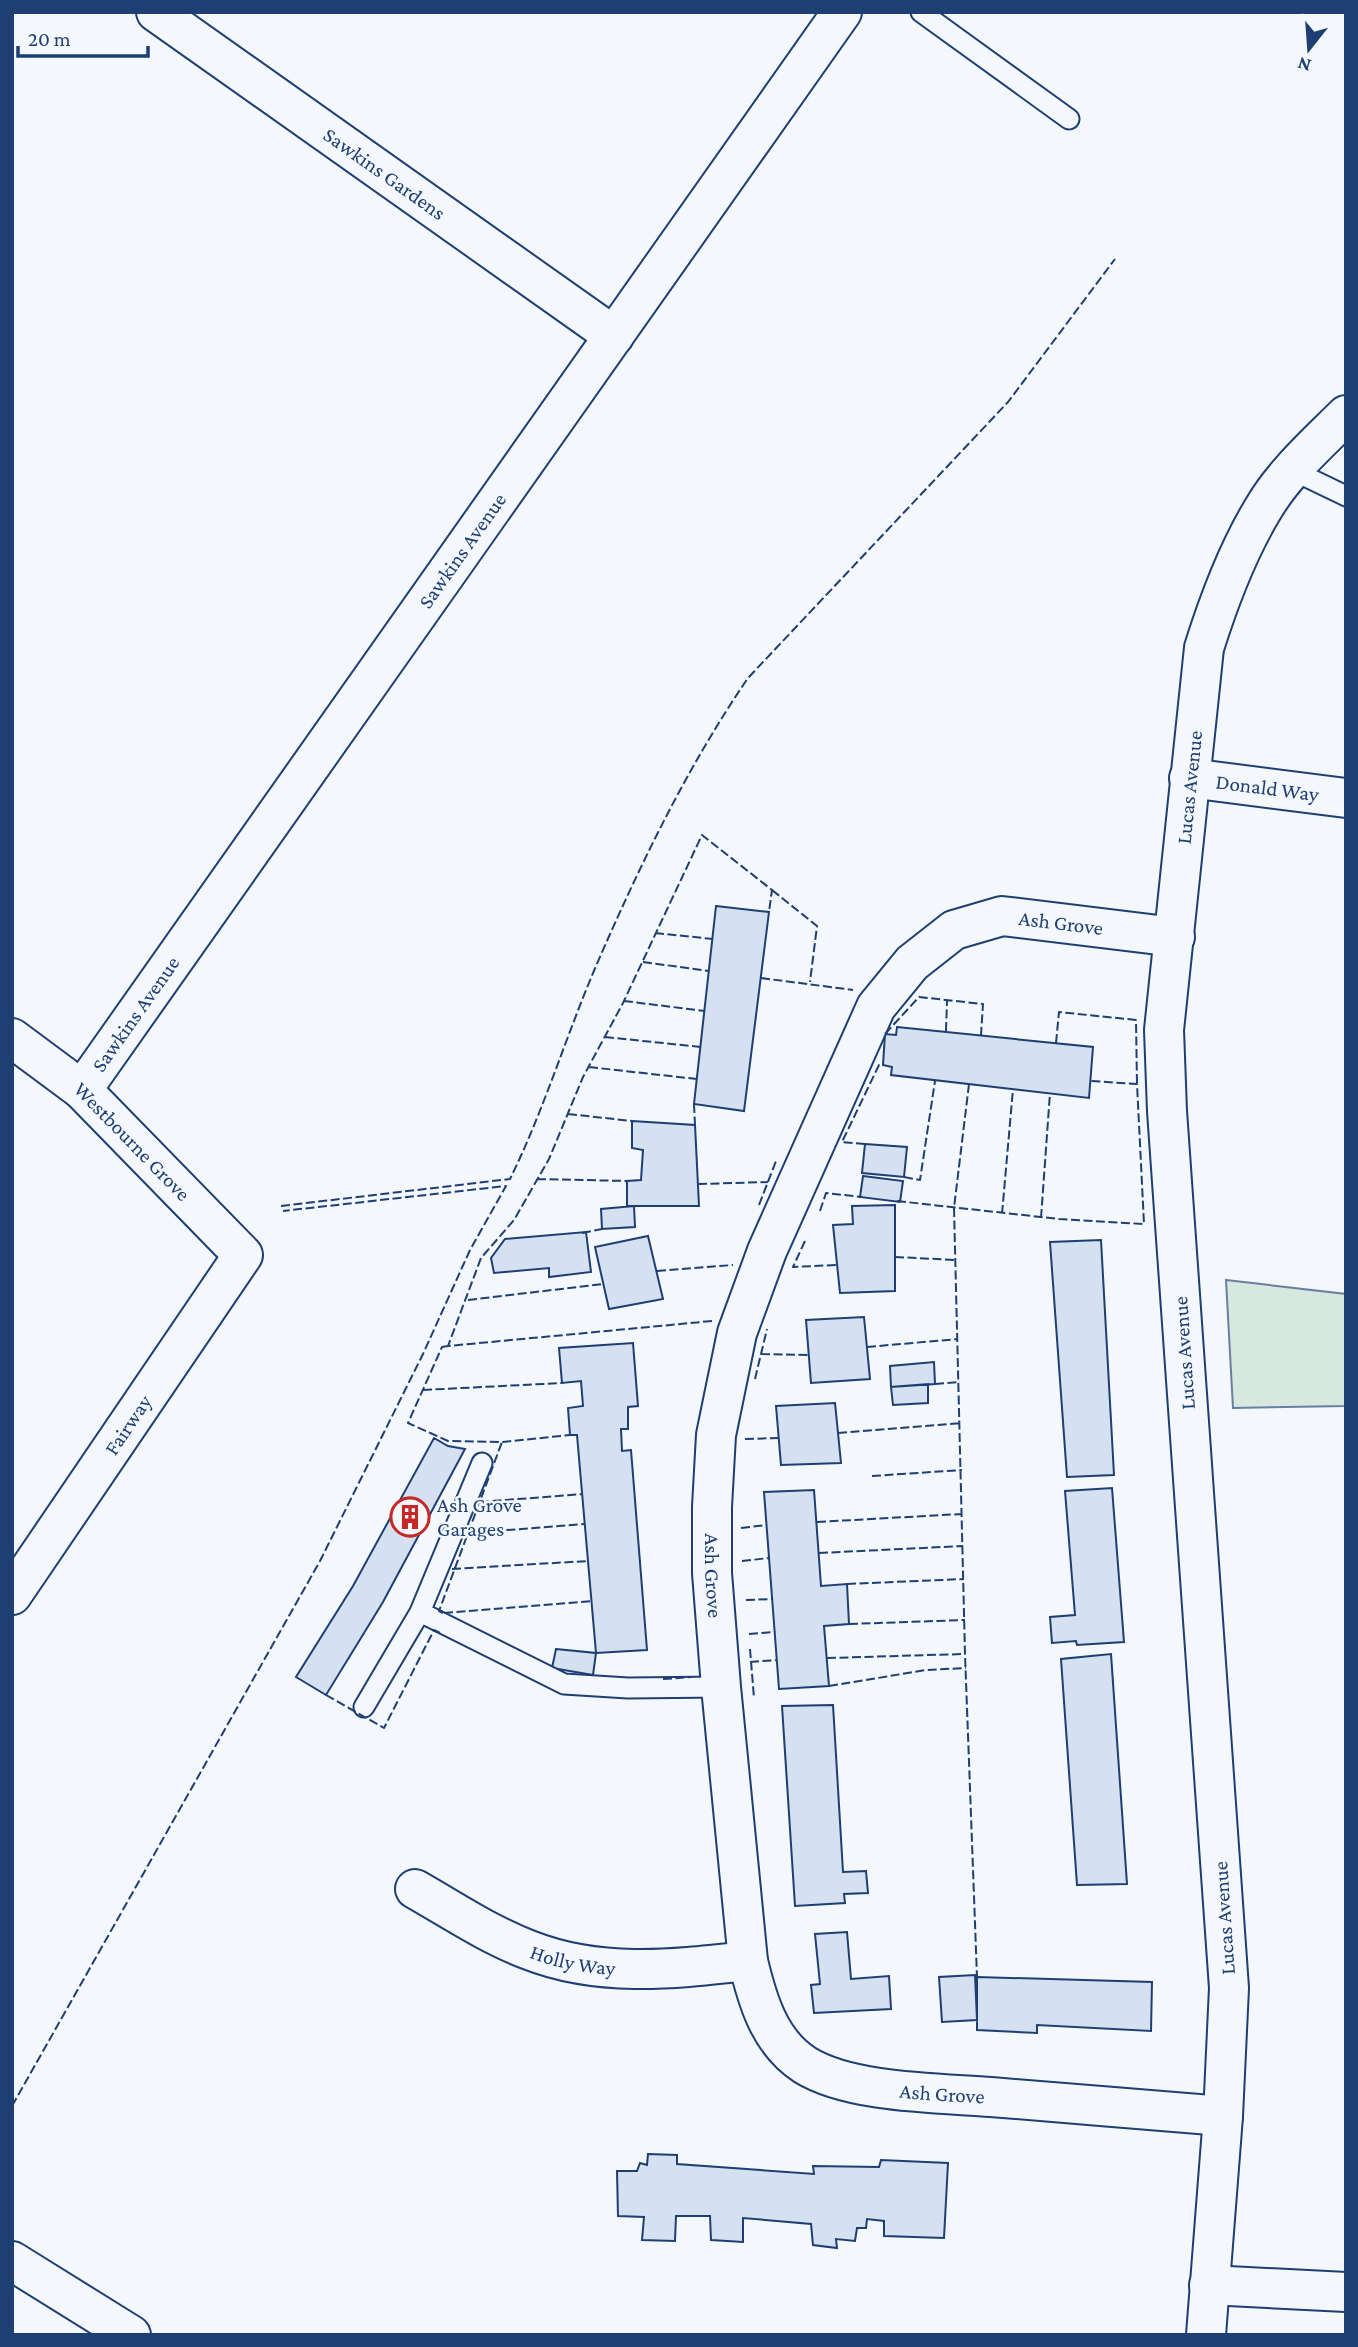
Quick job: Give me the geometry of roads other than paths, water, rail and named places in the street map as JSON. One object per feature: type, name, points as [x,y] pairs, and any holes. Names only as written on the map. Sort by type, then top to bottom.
[{"type":"street","name":"Sawkins Gardens","points":[[156,12],[614,336]]},
{"type":"street","name":"Sawkins Avenue","points":[[82,1090],[842,12]]},
{"type":"street","name":"Lucas Avenue","points":[[1206,2335],[1223,2116],[1229,1988],[1167,1111],[1164,1030],[1204,648],[1221,592],[1264,508],[1292,470],[1346,415]]},
{"type":"street","name":"Donald Way","points":[[1189,778],[1346,798]]},
{"type":"street","name":"Ash Grove","points":[[1175,937],[1002,916],[954,930],[912,963],[876,1007],[767,1251],[737,1334],[716,1435],[712,1495],[712,1573],[720,1687],[748,1961],[759,2007],[779,2040],[803,2064],[836,2081],[922,2091],[1223,2116]]},
{"type":"street","name":"Westbourne Grove","points":[[12,1038],[82,1090],[243,1255]]},
{"type":"street","name":"Fairway","points":[[12,1595],[243,1255]]},
{"type":"street","name":"Holly Way","points":[[415,1889],[529,1950],[564,1961],[634,1970],[748,1961]]},
{"type":"street","points":[[12,2261],[131,2335]]},
{"type":"street","points":[[1209,2285],[1346,2291]]},
{"type":"lane","points":[[921,12],[1069,119]]},
{"type":"lane","points":[[1292,470],[1346,496]]},
{"type":"lane","points":[[364,1707],[420,1612],[482,1463]]},
{"type":"lane","points":[[420,1612],[564,1684],[628,1688],[720,1687]]},
{"type":"place","name":"Ash Grove Garages","points":[[410,1517]]}]
